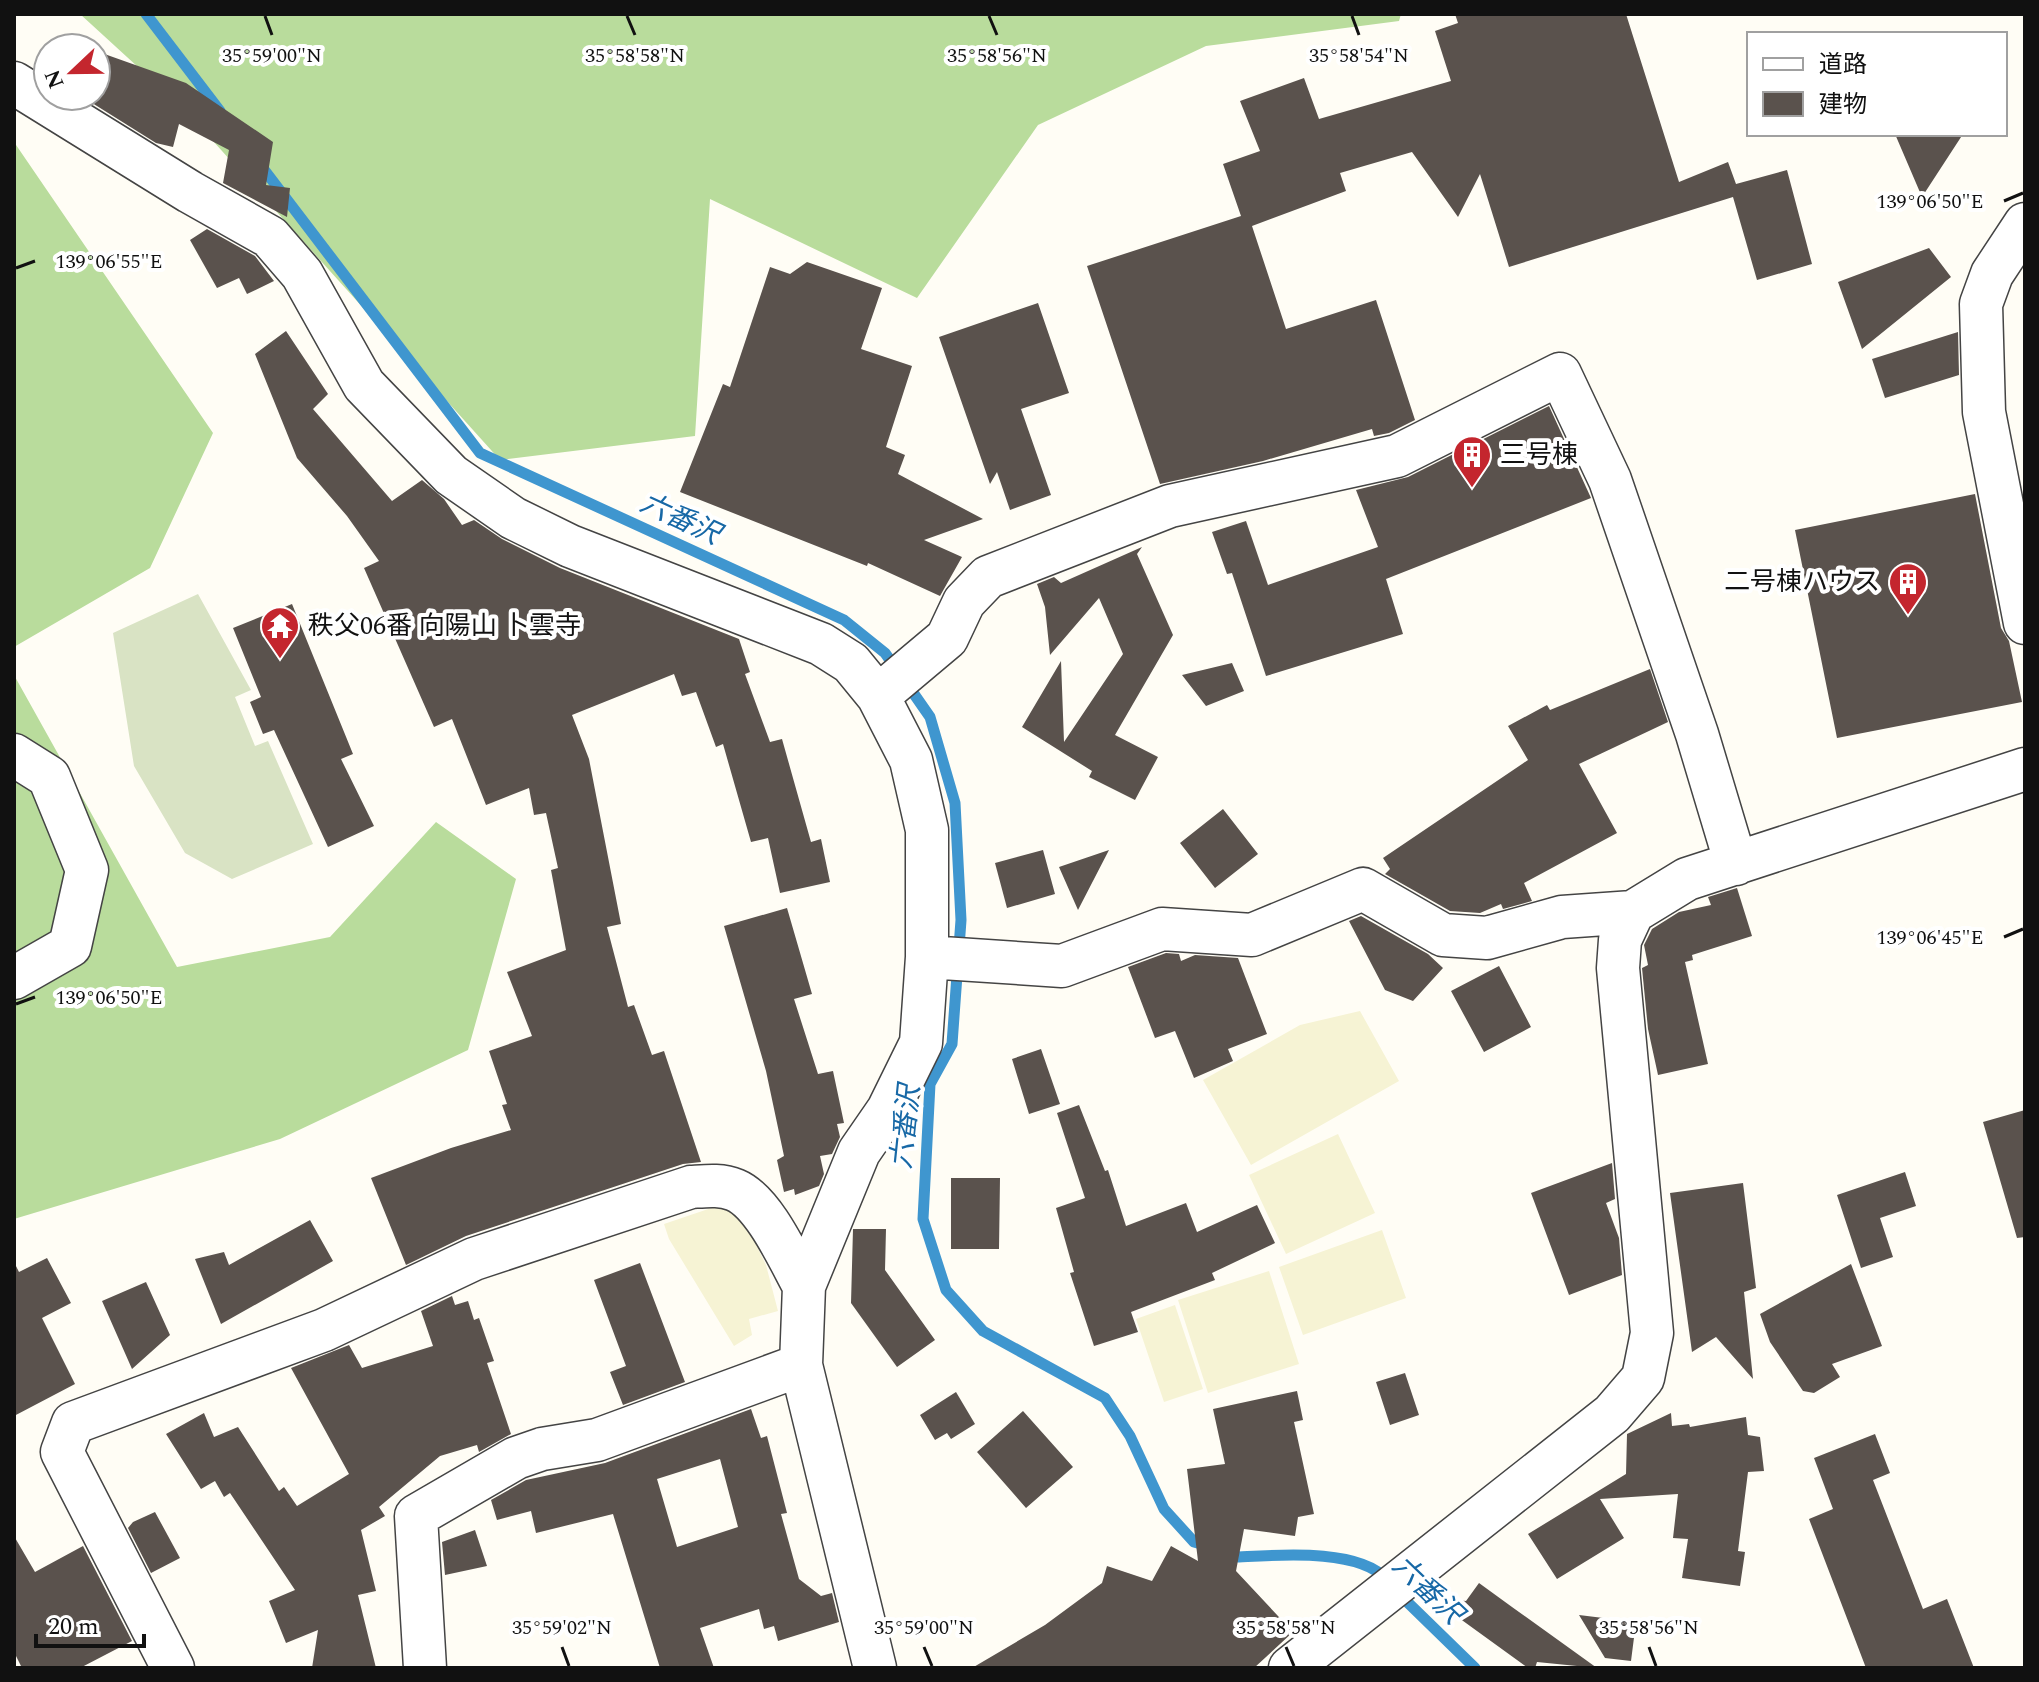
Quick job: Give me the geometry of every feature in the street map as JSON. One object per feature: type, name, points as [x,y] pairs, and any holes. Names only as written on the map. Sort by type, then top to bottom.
[{"type":"street","points":[[14,83],[190,192],[270,237],[302,274],[364,385],[451,475],[513,518],[570,546],[821,644],[851,663],[878,696],[911,760],[927,830],[935,958],[921,1043],[888,1110],[859,1152],[804,1286],[801,1365],[875,1668]]},
{"type":"street","points":[[2025,224],[1992,274],[1981,304],[1984,412],[2025,623]]},
{"type":"street","points":[[878,696],[947,638],[964,602],[988,577],[1170,506],[1397,456],[1560,374],[1610,480],[1697,734],[1736,864]]},
{"type":"street","points":[[14,755],[49,777],[87,870],[70,946],[14,978]]},
{"type":"street","points":[[935,958],[1062,966],[1162,929],[1252,935],[1363,889],[1443,935],[1487,938],[1562,917],[1633,912],[1687,879],[2025,769]]},
{"type":"street","points":[[1290,1668],[1612,1414],[1643,1378],[1652,1333],[1618,968],[1620,940],[1633,912]]},
{"type":"street","points":[[173,1668],[62,1452],[73,1423],[324,1330],[474,1259],[691,1187],[714,1185],[737,1191],[766,1220],[804,1286]]},
{"type":"street","points":[[425,1668],[416,1516],[516,1458],[542,1449],[597,1440],[801,1365]]},
{"type":"shaded area","points":[[1360,1011],[1399,1081],[1251,1165],[1203,1080],[1300,1025]]},
{"type":"shaded area","points":[[1338,1134],[1375,1213],[1286,1254],[1249,1175]]},
{"type":"shaded area","points":[[723,1204],[748,1228],[766,1265],[778,1311],[749,1319],[752,1335],[734,1346],[669,1239],[664,1224]]},
{"type":"shaded area","points":[[1382,1230],[1406,1298],[1303,1335],[1279,1267]]},
{"type":"shaded area","points":[[1269,1271],[1299,1364],[1208,1393],[1178,1300]]},
{"type":"shaded area","points":[[1175,1305],[1203,1389],[1164,1402],[1136,1319]]},
{"type":"green space","points":[[80,14],[1401,14],[1399,21],[1206,46],[1038,125],[917,298],[710,199],[695,436],[500,460],[186,111],[112,43],[112,32],[100,32]]},
{"type":"green space","points":[[14,142],[213,433],[150,568],[14,647]]},
{"type":"green space","points":[[198,594],[251,690],[235,697],[255,746],[268,741],[313,844],[232,879],[185,853],[134,766],[113,633]]},
{"type":"green space","points":[[14,675],[177,967],[330,937],[436,822],[516,879],[468,1050],[280,1139],[14,1219]]},
{"type":"building","points":[[1455,14],[1626,14],[1679,182],[1728,162],[1736,184],[1787,170],[1812,264],[1757,280],[1733,197],[1509,267],[1480,174],[1458,217],[1412,152],[1340,173],[1346,191],[1252,226],[1286,329],[1376,300],[1415,420],[1389,433],[1374,436],[1372,429],[1263,461],[1160,484],[1087,266],[1241,216],[1223,164],[1260,151],[1240,101],[1304,78],[1319,119],[1451,81],[1435,31],[1458,23]]},
{"type":"building","points":[[112,57],[186,83],[273,142],[266,185],[290,188],[287,217],[223,183],[229,150],[179,124],[173,147],[156,143],[107,112],[112,112]]},
{"type":"building","points":[[1896,136],[1962,136],[1922,197]]},
{"type":"building","points":[[207,229],[255,256],[274,281],[247,294],[239,278],[217,288],[190,240]]},
{"type":"building","points":[[1929,248],[1951,277],[1862,349],[1838,282]]},
{"type":"building","points":[[807,262],[882,288],[861,349],[912,366],[886,447],[905,455],[898,474],[983,519],[924,540],[962,557],[940,596],[868,563],[867,566],[680,492],[723,384],[730,387],[770,267],[790,274]]},
{"type":"building","points":[[1038,303],[1069,393],[1021,409],[1051,495],[1010,510],[997,472],[990,484],[939,337]]},
{"type":"building","points":[[286,331],[328,394],[313,409],[392,501],[422,480],[444,499],[462,525],[474,520],[502,539],[560,568],[739,639],[750,672],[745,674],[770,742],[782,739],[811,842],[821,839],[830,882],[780,893],[768,838],[751,842],[723,744],[716,747],[696,692],[682,696],[674,674],[572,715],[589,759],[621,924],[607,927],[628,1007],[634,1005],[652,1055],[664,1051],[701,1162],[683,1164],[466,1236],[406,1265],[371,1178],[451,1148],[511,1130],[502,1105],[507,1104],[489,1051],[532,1036],[507,972],[566,950],[551,870],[558,868],[546,813],[534,815],[529,788],[486,805],[452,719],[434,727],[364,568],[379,561],[347,516],[297,458],[255,354]]},
{"type":"building","points":[[1958,332],[1959,375],[1885,398],[1872,359]]},
{"type":"building","points":[[1549,406],[1591,498],[1386,579],[1403,634],[1266,676],[1232,573],[1227,574],[1212,532],[1246,521],[1268,585],[1378,547],[1356,490],[1408,477]]},
{"type":"building","name":"二号棟ハウス","points":[[1975,494],[2001,628],[2009,641],[2022,702],[1837,738],[1795,530]]},
{"type":"building","points":[[1142,547],[1137,554],[1173,635],[1115,735],[1158,757],[1135,800],[1089,777],[1092,771],[1022,727],[1061,661],[1064,742],[1123,654],[1099,598],[1050,655],[1045,607],[1037,584],[1054,577],[1061,583]]},
{"type":"building","name":"秩父06番 向陽山 卜雲寺","points":[[292,604],[353,754],[341,759],[374,826],[328,847],[274,730],[263,734],[250,702],[261,697],[233,628]]},
{"type":"building","points":[[1232,663],[1244,691],[1206,706],[1182,675]]},
{"type":"building","points":[[1650,669],[1668,722],[1579,764],[1617,833],[1524,883],[1532,901],[1503,909],[1501,904],[1480,913],[1450,911],[1385,874],[1390,869],[1383,858],[1528,760],[1508,726],[1547,705],[1550,710]]},
{"type":"building","points":[[1223,809],[1258,854],[1215,888],[1180,843]]},
{"type":"building","points":[[1043,850],[1055,894],[1007,908],[995,863]]},
{"type":"building","points":[[1109,850],[1078,910],[1059,867]]},
{"type":"building","points":[[1737,888],[1752,936],[1692,955],[1693,960],[1685,962],[1708,1064],[1658,1075],[1648,1029],[1642,968],[1648,965],[1644,945],[1652,929],[1679,912],[1711,905],[1708,897]]},
{"type":"building","points":[[787,908],[812,994],[794,999],[818,1074],[833,1071],[844,1123],[837,1124],[840,1137],[832,1154],[820,1156],[824,1174],[819,1186],[795,1195],[794,1189],[784,1192],[777,1160],[784,1156],[766,1071],[724,926]]},
{"type":"building","points":[[1361,916],[1428,954],[1443,968],[1413,1001],[1385,990],[1349,921]]},
{"type":"building","points":[[1166,953],[1179,954],[1181,961],[1195,955],[1238,958],[1267,1034],[1228,1049],[1233,1061],[1194,1078],[1175,1031],[1155,1038],[1128,967]]},
{"type":"building","points":[[1499,966],[1531,1027],[1484,1052],[1451,991]]},
{"type":"building","points":[[1041,1049],[1060,1104],[1029,1114],[1012,1059]]},
{"type":"building","points":[[1079,1105],[1105,1171],[1108,1170],[1126,1226],[1186,1203],[1197,1232],[1257,1205],[1275,1243],[1212,1273],[1215,1280],[1131,1312],[1138,1332],[1094,1346],[1070,1273],[1074,1272],[1056,1208],[1085,1198],[1057,1113]]},
{"type":"building","points":[[2025,1110],[2025,1237],[2017,1238],[1983,1122]]},
{"type":"building","points":[[1612,1163],[1615,1199],[1606,1203],[1619,1238],[1622,1275],[1569,1295],[1531,1193]]},
{"type":"building","points":[[1905,1172],[1916,1206],[1880,1218],[1893,1257],[1861,1268],[1837,1195]]},
{"type":"building","points":[[951,1178],[1000,1178],[999,1249],[951,1249]]},
{"type":"building","points":[[1743,1183],[1756,1288],[1744,1292],[1753,1379],[1716,1337],[1692,1352],[1670,1193]]},
{"type":"building","points":[[310,1220],[333,1261],[221,1324],[195,1259],[224,1252],[229,1265]]},
{"type":"building","points":[[853,1229],[886,1229],[885,1270],[935,1340],[897,1367],[851,1303]]},
{"type":"building","points":[[47,1258],[71,1303],[42,1318],[75,1384],[14,1416],[14,1262],[19,1272]]},
{"type":"building","points":[[640,1263],[685,1382],[623,1405],[610,1372],[626,1366],[594,1280]]},
{"type":"building","points":[[1851,1264],[1882,1346],[1832,1364],[1840,1377],[1814,1393],[1803,1391],[1770,1342],[1760,1314]]},
{"type":"building","points":[[146,1282],[170,1335],[132,1369],[102,1301]]},
{"type":"building","points":[[452,1296],[455,1305],[468,1301],[474,1320],[479,1318],[494,1361],[487,1363],[511,1434],[479,1452],[477,1445],[440,1456],[379,1507],[385,1516],[361,1530],[376,1591],[358,1595],[376,1668],[312,1668],[318,1630],[286,1643],[269,1601],[295,1590],[230,1493],[224,1497],[215,1481],[201,1489],[166,1434],[204,1413],[214,1437],[238,1427],[279,1491],[284,1487],[297,1506],[349,1474],[291,1368],[349,1345],[362,1368],[433,1346],[421,1311]]},
{"type":"building","points":[[1405,1373],[1419,1415],[1390,1425],[1376,1382]]},
{"type":"building","points":[[1297,1391],[1303,1420],[1294,1422],[1314,1514],[1298,1517],[1295,1536],[1244,1529],[1236,1571],[1293,1632],[1254,1668],[972,1668],[1045,1625],[1102,1583],[1107,1566],[1152,1581],[1171,1546],[1198,1561],[1187,1469],[1225,1464],[1213,1409]]},
{"type":"building","points":[[956,1392],[975,1424],[951,1439],[947,1433],[935,1440],[920,1415]]},
{"type":"building","points":[[751,1409],[761,1438],[767,1436],[787,1513],[781,1514],[799,1579],[821,1596],[832,1593],[839,1622],[778,1641],[774,1626],[764,1629],[759,1609],[700,1628],[714,1668],[660,1668],[613,1514],[536,1533],[531,1511],[497,1520],[491,1500],[526,1480],[605,1463]],"holes":[[[720,1459],[738,1527],[677,1547],[657,1479]]]},
{"type":"building","points":[[1023,1411],[1073,1467],[1026,1508],[977,1452]]},
{"type":"building","points":[[1671,1413],[1672,1426],[1689,1424],[1690,1427],[1746,1417],[1748,1435],[1760,1437],[1764,1471],[1748,1472],[1738,1551],[1745,1552],[1740,1586],[1682,1578],[1688,1539],[1673,1538],[1678,1494],[1600,1499],[1624,1538],[1557,1579],[1528,1534],[1626,1474],[1627,1434]]},
{"type":"building","points":[[1875,1434],[1890,1473],[1873,1480],[1923,1609],[1947,1599],[1974,1668],[1866,1668],[1809,1519],[1833,1509],[1814,1458]]},
{"type":"building","points":[[155,1512],[180,1558],[151,1573],[128,1528],[133,1522]]},
{"type":"building","points":[[475,1530],[487,1566],[445,1575],[442,1542]]},
{"type":"building","points":[[14,1536],[35,1572],[83,1546],[132,1641],[80,1668],[22,1668],[14,1652]]},
{"type":"building","points":[[1479,1583],[1597,1668],[1537,1662],[1535,1668],[1528,1668],[1430,1597],[1466,1601]]},
{"type":"building","points":[[1579,1615],[1636,1622],[1631,1661],[1605,1658]]},
{"type":"waterway","points":[[146,14],[220,111]]},
{"type":"waterway","name":"六番沢","points":[[259,163],[480,453],[844,620],[885,653],[897,670]]},
{"type":"waterway","name":"六番沢","points":[[907,684],[930,717],[955,803],[961,920],[952,1044],[930,1084],[923,1219],[946,1290],[983,1331],[1105,1398],[1130,1436],[1164,1509],[1194,1542],[1208,1546]]},
{"type":"waterway","name":"六番沢","points":[[1228,1553],[1239,1557],[1296,1555],[1339,1558],[1374,1570],[1387,1580]]},
{"type":"waterway","name":"六番沢","points":[[1398,1593],[1475,1668]]},
{"type":"place","name":"三号棟","points":[[1472,489]]},
{"type":"place","name":"二号棟ハウス","points":[[1908,616]]},
{"type":"place","name":"秩父06番 向陽山 卜雲寺","points":[[280,660]]}]
